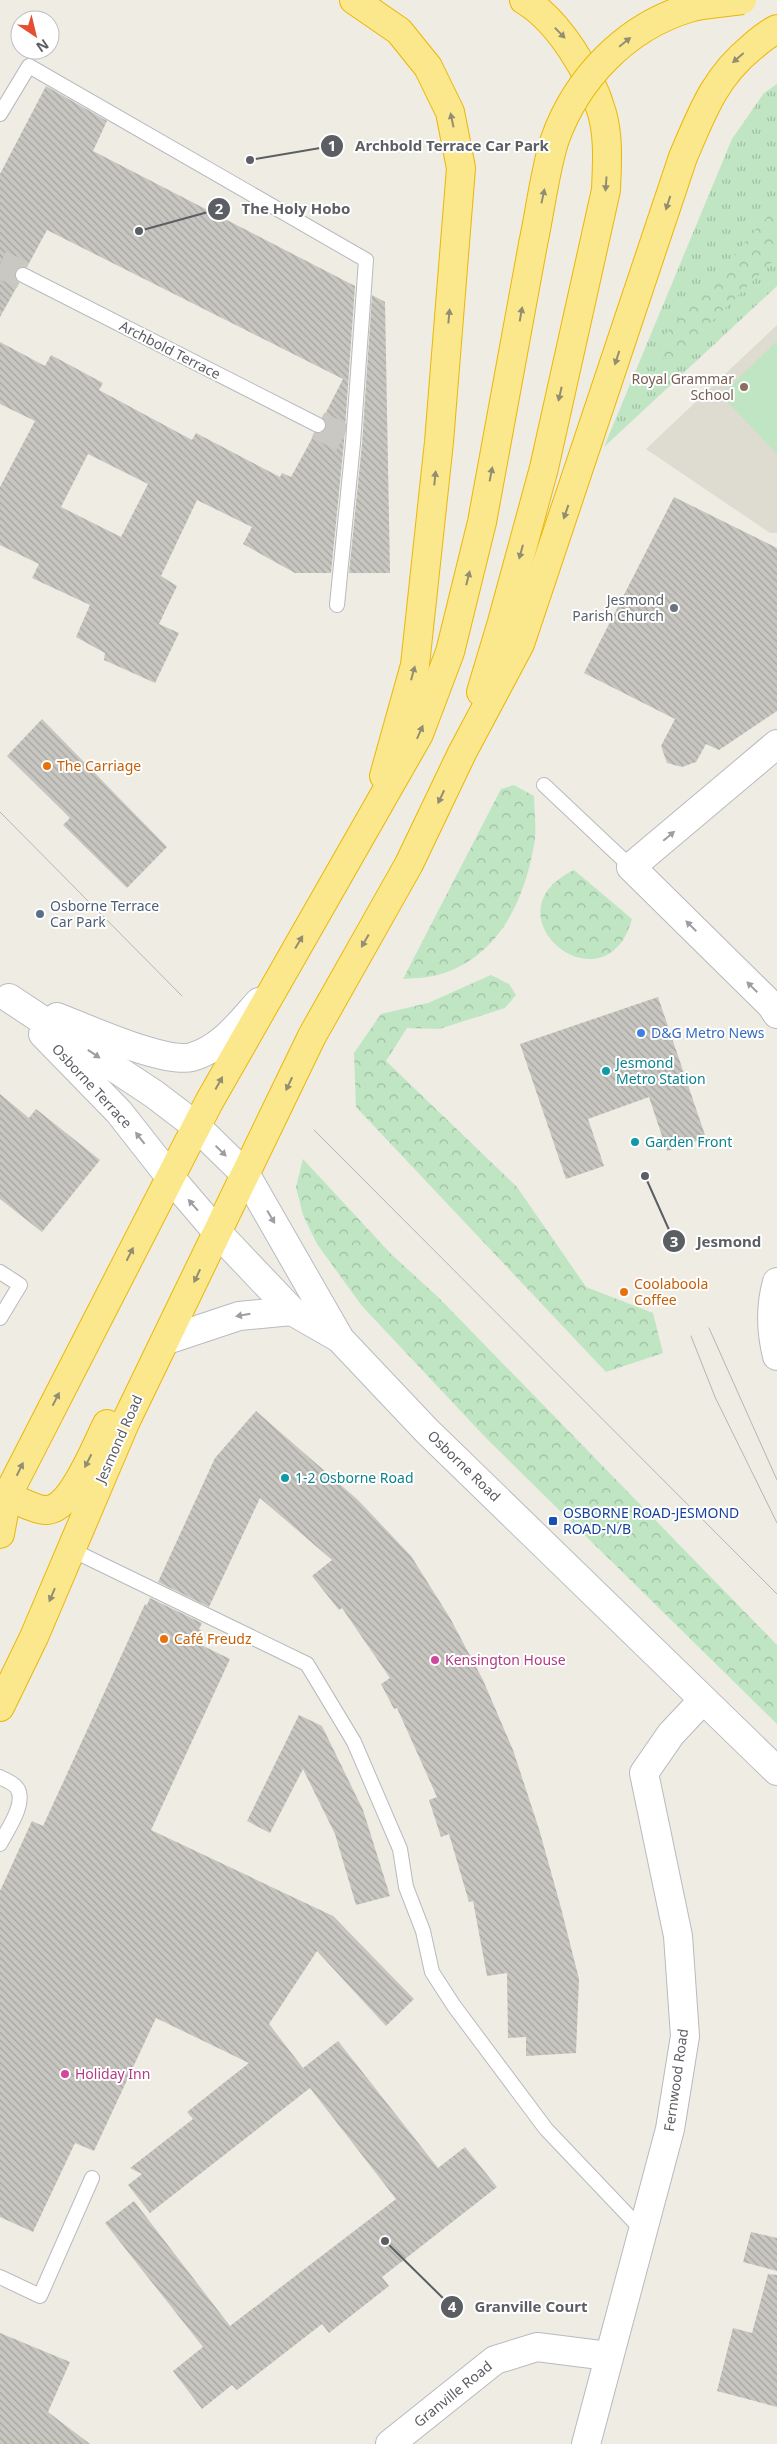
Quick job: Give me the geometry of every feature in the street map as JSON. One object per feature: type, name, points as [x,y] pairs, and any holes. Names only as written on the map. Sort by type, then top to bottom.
[{"type":"highway","points":[[354,0],[399,31],[428,67],[450,112],[461,168],[439,442],[415,666],[371,821]]},
{"type":"highway","points":[[462,753],[502,622],[544,468],[606,190],[608,146],[602,112],[589,81],[566,40],[532,4],[524,0]]},
{"type":"highway","points":[[0,1534],[4,1494],[196,1126],[271,990],[371,821],[419,734],[450,652],[482,522],[555,141],[572,100],[602,61],[641,29],[689,8],[742,0]]},
{"type":"highway","points":[[462,753],[520,644],[683,157],[707,102],[732,64],[769,33],[777,29]]},
{"type":"highway","name":"Jesmond Road","points":[[0,1707],[34,1637],[125,1423],[217,1232],[312,1036],[409,864],[462,753]]},
{"type":"highway","points":[[4,1494],[46,1510],[60,1507],[70,1496],[131,1378],[164,1344]]},
{"type":"main road","points":[[777,744],[631,867],[771,1005],[777,1014]]},
{"type":"main road","points":[[5,993],[157,1053],[190,1057],[213,1047],[231,1034],[271,990]]},
{"type":"main road","name":"Osborne Terrace","points":[[5,993],[146,1089],[196,1126]]},
{"type":"main road","name":"Osborne Terrace","points":[[5,993],[119,1112],[170,1177],[217,1232],[292,1310],[340,1339]]},
{"type":"main road","name":"Osborne Road","points":[[196,1126],[246,1175],[340,1339],[427,1431],[777,1772]]},
{"type":"main road","points":[[775,1290],[772,1337],[777,1356]]},
{"type":"main road","points":[[164,1344],[239,1316],[292,1310]]},
{"type":"main road","name":"Fernwood Road","points":[[586,2444],[670,2129],[685,2036],[678,1936],[644,1773],[671,1734],[703,1700]]},
{"type":"main road","name":"Granville Road","points":[[390,2444],[495,2360],[537,2347],[608,2356]]},
{"type":"lane","points":[[0,114],[29,66],[366,260],[353,442],[337,605]]},
{"type":"lane","name":"Archbold Terrace","points":[[23,275],[318,425]]},
{"type":"lane","points":[[544,785],[631,867]]},
{"type":"lane","points":[[0,1272],[20,1285],[0,1318]]},
{"type":"lane","points":[[72,1550],[307,1664],[354,1742],[400,1849],[406,1887],[424,1931],[432,1972],[454,2006],[546,2129],[642,2231]]},
{"type":"lane","points":[[0,1777],[16,1786],[20,1794],[19,1805],[0,1844]]},
{"type":"lane","points":[[0,2277],[40,2296],[92,2178]]},
{"type":"shaded area","name":"Royal Grammar School","points":[[777,325],[777,533],[770,533],[646,449]]},
{"type":"green space","points":[[777,84],[777,286],[604,447],[732,139],[764,93]]},
{"type":"green space","points":[[777,206],[777,257],[674,359],[659,358],[661,339]]},
{"type":"green space","points":[[777,341],[777,454],[721,395]]},
{"type":"green space","points":[[514,785],[534,796],[535,833],[530,866],[506,924],[479,954],[461,966],[441,974],[403,979],[501,789]]},
{"type":"green space","points":[[574,870],[632,919],[618,946],[599,958],[578,957],[558,947],[545,930],[540,910],[549,889]]},
{"type":"green space","points":[[491,975],[509,984],[516,995],[505,1008],[439,1029],[407,1028],[386,1061],[517,1187],[586,1287],[653,1313],[663,1353],[606,1372],[356,1107],[354,1053],[381,1014],[428,1003]]},
{"type":"green space","points":[[303,1159],[390,1253],[438,1297],[777,1645],[777,1724],[487,1439],[362,1306],[317,1244],[303,1215],[296,1187]]},
{"type":"building","points":[[46,86],[107,121],[93,151],[355,286],[344,442],[331,573],[295,573],[243,544],[252,527],[197,500],[161,576],[177,586],[159,624],[179,633],[155,683],[104,660],[105,653],[76,637],[90,605],[32,578],[39,564],[0,545],[0,487],[35,421],[0,404],[0,342],[45,366],[51,355],[103,383],[99,390],[192,440],[196,433],[280,477],[282,473],[291,477],[315,433],[322,433],[326,429],[327,424],[323,418],[343,379],[47,230],[27,267],[22,266],[15,271],[14,276],[19,283],[0,317],[0,174]],"holes":[[[88,454],[148,484],[121,537],[61,507]]]},
{"type":"building","points":[[372,295],[385,302],[390,573],[349,573],[362,444]]},
{"type":"building","name":"Jesmond Parish Church","points":[[674,497],[777,548],[777,711],[719,750],[706,744],[696,762],[682,767],[667,763],[661,746],[675,719],[584,673]]},
{"type":"building","points":[[42,719],[167,847],[127,888],[63,825],[70,818],[7,756]]},
{"type":"building","name":"Jesmond Metro Station","points":[[658,997],[706,1138],[667,1151],[649,1097],[588,1119],[604,1166],[566,1179],[520,1044]]},
{"type":"building","points":[[0,1094],[29,1118],[36,1109],[100,1160],[42,1232],[0,1199]]},
{"type":"building","points":[[256,1411],[358,1500],[411,1556],[450,1618],[483,1680],[513,1750],[539,1829],[579,1979],[576,2053],[526,2056],[526,2037],[508,2038],[507,1973],[487,1976],[473,1901],[469,1902],[449,1834],[441,1837],[429,1800],[437,1797],[397,1708],[394,1709],[381,1684],[390,1678],[342,1608],[339,1610],[312,1576],[332,1560],[260,1498],[209,1607],[158,1582],[215,1458]]},
{"type":"building","points":[[150,1598],[202,1623],[199,1629],[202,1631],[197,1643],[230,1659],[151,1830],[333,1916],[414,1999],[386,2026],[317,1951],[269,2024],[303,2068],[338,2041],[438,2168],[465,2147],[497,2187],[382,2277],[389,2286],[329,2333],[322,2324],[237,2390],[232,2385],[202,2409],[173,2371],[203,2347],[105,2223],[134,2201],[230,2326],[396,2199],[310,2088],[150,2213],[128,2185],[142,2174],[130,2168],[193,2119],[187,2112],[249,2063],[156,2018],[94,2151],[75,2143],[33,2232],[0,2217],[0,1891],[32,1821],[43,1826],[145,1604],[147,1605]]},
{"type":"building","points":[[299,1715],[322,1726],[363,1810],[390,1896],[356,1905],[335,1834],[303,1769],[270,1833],[247,1821]]},
{"type":"building","points":[[751,2232],[777,2238],[777,2271],[743,2262]]},
{"type":"building","points":[[768,2274],[777,2275],[777,2407],[717,2391],[733,2328],[752,2333]]},
{"type":"building","points":[[0,2333],[70,2362],[48,2412],[90,2444],[0,2444]]},
{"type":"tunnel","points":[[0,264],[23,275]]},
{"type":"tunnel","points":[[318,425],[353,443]]},
{"type":"tram line","points":[[0,812],[182,996]]},
{"type":"tram line","points":[[314,1130],[777,1594]]},
{"type":"tram line","points":[[709,1328],[777,1480]]},
{"type":"tram line","points":[[691,1336],[715,1397],[777,1523]]},
{"type":"place","name":"Archbold Terrace Car Park","points":[[250,160]]},
{"type":"place","name":"The Holy Hobo","points":[[139,231]]},
{"type":"place","name":"Royal Grammar School","points":[[744,387]]},
{"type":"place","name":"Jesmond Parish Church","points":[[674,608]]},
{"type":"place","name":"The Carriage","points":[[47,766]]},
{"type":"place","name":"Osborne Terrace Car Park","points":[[40,914]]},
{"type":"place","name":"D&G Metro News","points":[[641,1033]]},
{"type":"place","name":"Jesmond Metro Station","points":[[606,1071]]},
{"type":"place","name":"Garden Front","points":[[635,1142]]},
{"type":"place","name":"Jesmond","points":[[645,1176]]},
{"type":"place","name":"Coolaboola Coffee","points":[[624,1292]]},
{"type":"place","name":"1-2 Osborne Road","points":[[285,1478]]},
{"type":"place","name":"OSBORNE ROAD-JESMOND ROAD-N/B","points":[[553,1521]]},
{"type":"place","name":"Café Freudz","points":[[164,1639]]},
{"type":"place","name":"Kensington House","points":[[435,1660]]},
{"type":"place","name":"Holiday Inn","points":[[65,2074]]},
{"type":"place","name":"Granville Court","points":[[385,2241]]}]
